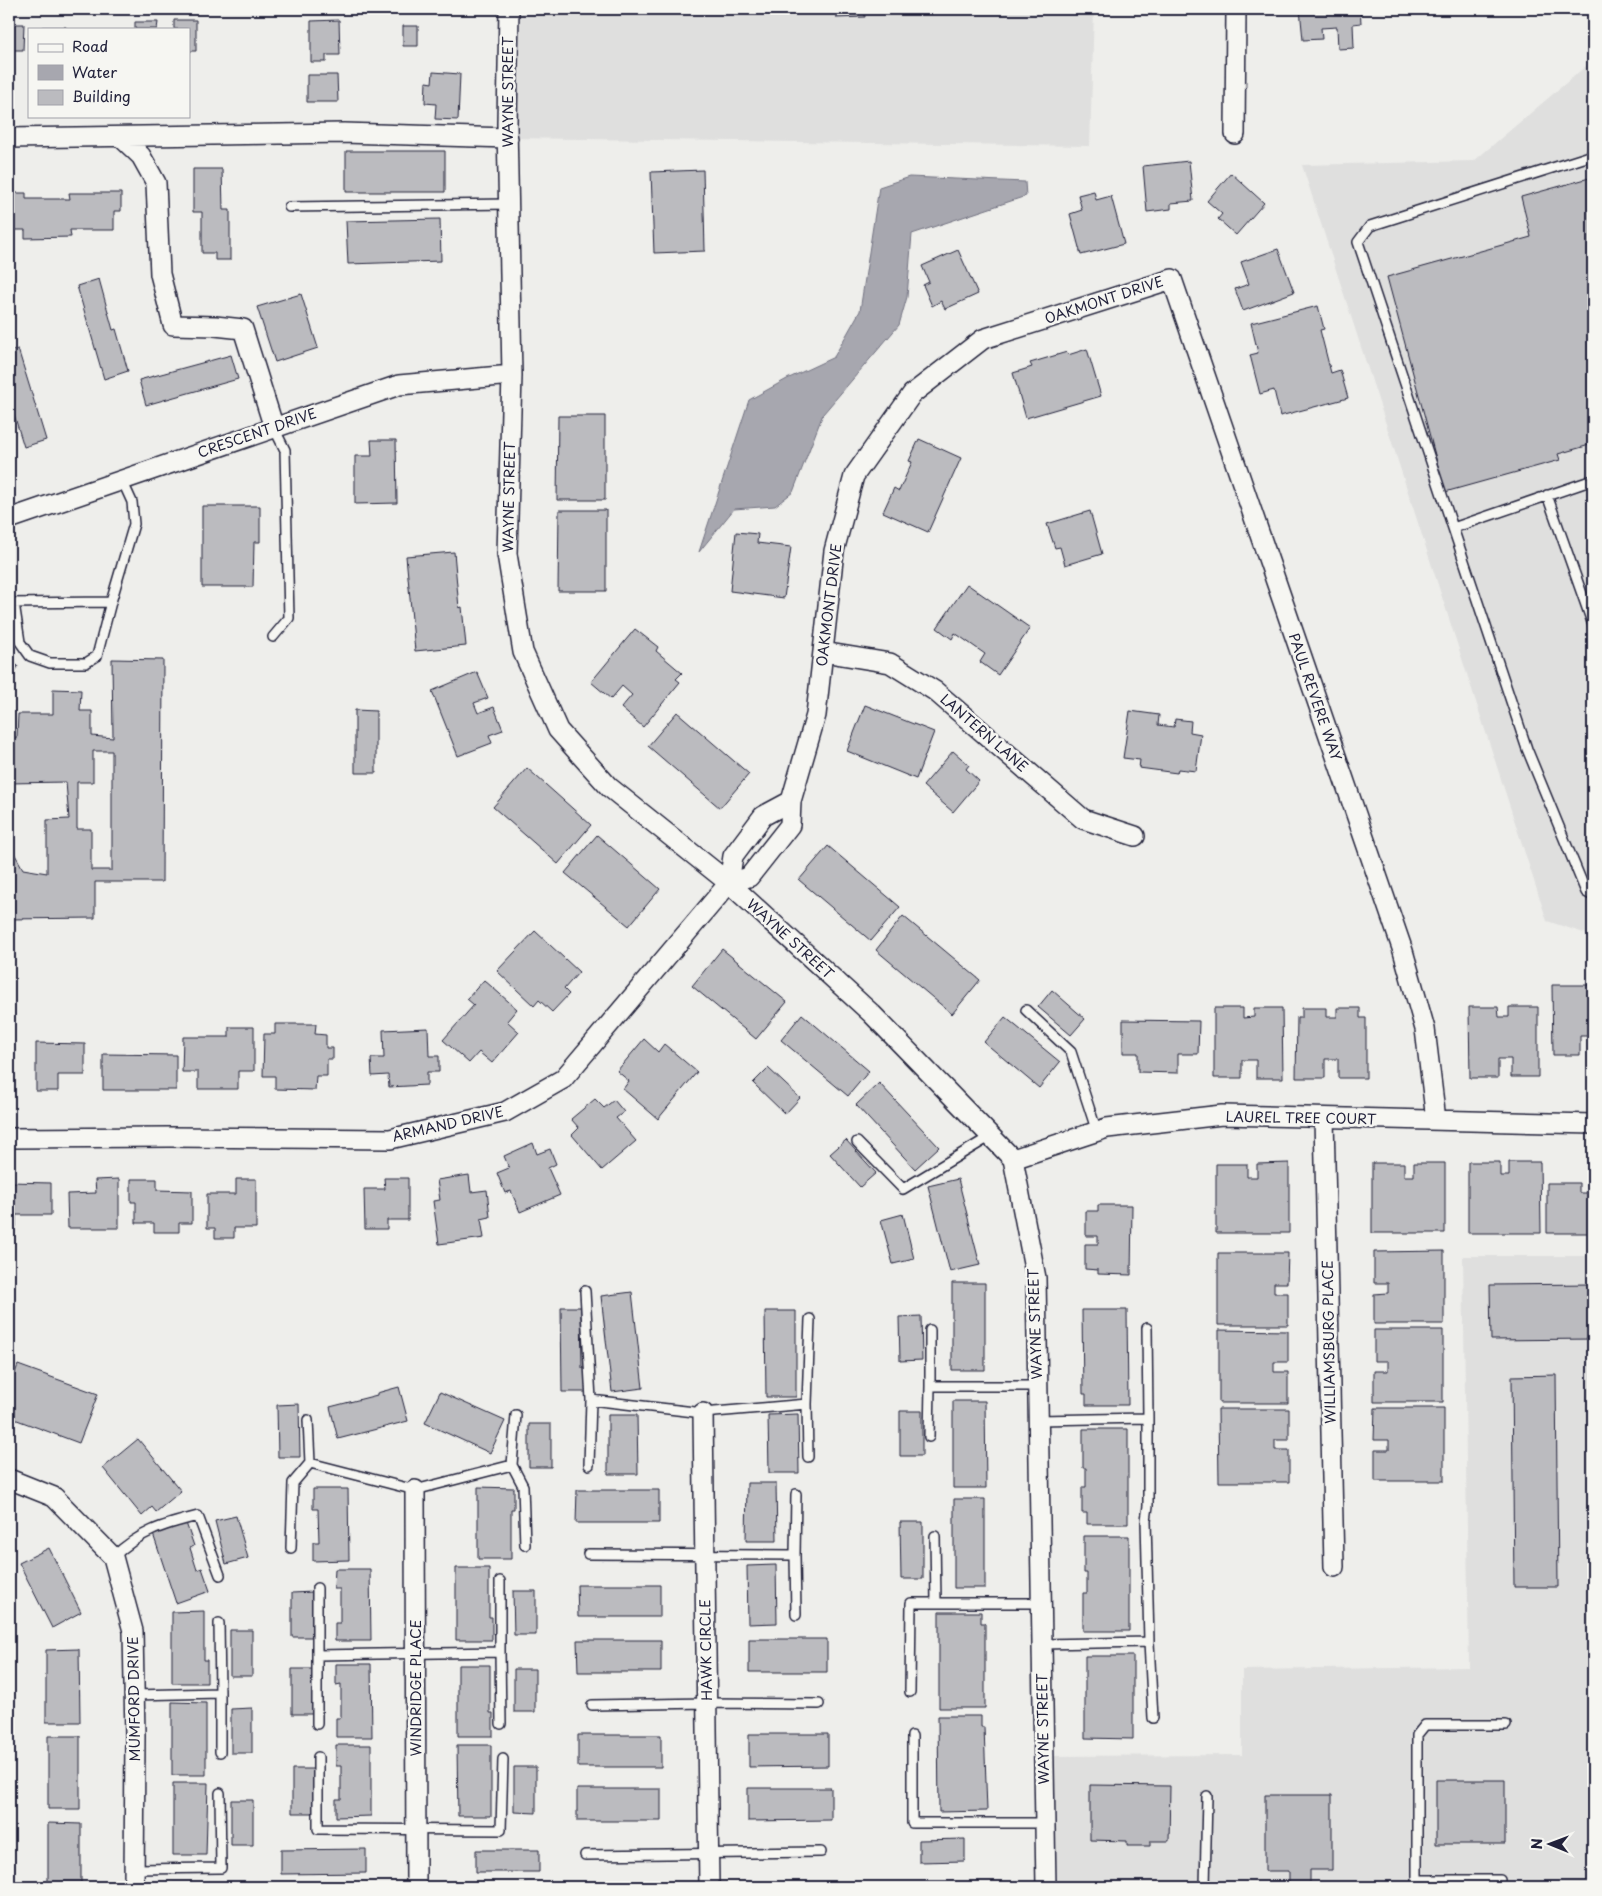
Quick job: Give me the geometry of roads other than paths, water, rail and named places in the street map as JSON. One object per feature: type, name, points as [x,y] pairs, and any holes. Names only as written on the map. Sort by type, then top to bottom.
[{"type":"street","name":"WAYNE STREET","points":[[509,9],[508,138],[512,375],[507,554],[523,652],[558,730],[610,787],[729,884],[872,1014],[1014,1159],[1036,1278],[1046,1887]]},
{"type":"street","points":[[1235,134],[1236,9]]},
{"type":"street","points":[[9,138],[344,133],[508,138]]},
{"type":"street","points":[[121,137],[141,156],[156,183],[160,274],[173,325],[243,329],[274,428]]},
{"type":"street","name":"OAKMONT DRIVE","points":[[729,884],[748,877],[790,825],[791,801],[816,715],[834,551],[854,476],[912,394],[983,339],[1172,279]]},
{"type":"street","name":"PAUL REVERE WAY","points":[[1172,279],[1403,951],[1425,1030],[1436,1120]]},
{"type":"street","name":"CRESCENT DRIVE","points":[[9,519],[399,385],[512,375]]},
{"type":"street","name":"LANTERN LANE","points":[[823,652],[890,663],[936,691],[1083,819],[1135,836]]},
{"type":"street","points":[[729,884],[733,856],[763,816],[791,801]]},
{"type":"street","name":"ARMAND DRIVE","points":[[9,1138],[390,1139],[505,1112],[563,1079],[729,884]]},
{"type":"street","name":"LAUREL TREE COURT","points":[[1014,1159],[1107,1128],[1222,1115],[1593,1124]]},
{"type":"street","name":"WILLIAMSBURG PLACE","points":[[1324,1118],[1334,1567]]},
{"type":"street","name":"HAWK CIRCLE","points":[[703,1414],[709,1887]]},
{"type":"street","points":[[9,1479],[54,1497],[113,1556]]},
{"type":"street","name":"WINDRIDGE PLACE","points":[[415,1490],[416,1887]]},
{"type":"street","name":"MUMFORD DRIVE","points":[[113,1556],[133,1631],[134,1887]]},
{"type":"lane","points":[[1593,156],[1370,226],[1358,242],[1527,749],[1586,892],[1593,896]]},
{"type":"lane","points":[[289,207],[510,204]]},
{"type":"lane","points":[[273,637],[289,618],[285,450],[274,428]]},
{"type":"lane","points":[[111,602],[11,603],[20,642],[30,656],[50,663],[86,663],[97,656],[134,524],[132,502],[122,480]]},
{"type":"lane","points":[[1453,528],[1593,480]]},
{"type":"lane","points":[[1547,495],[1593,625]]},
{"type":"lane","points":[[1026,1010],[1071,1052],[1097,1132]]},
{"type":"lane","points":[[857,1142],[903,1189],[991,1136]]},
{"type":"lane","points":[[585,1291],[591,1400],[589,1465]]},
{"type":"lane","points":[[808,1457],[807,1404],[810,1319]]},
{"type":"lane","points":[[1147,1328],[1148,1506],[1146,1520],[1153,1718]]},
{"type":"lane","points":[[929,1437],[930,1330]]},
{"type":"lane","points":[[930,1386],[1038,1386]]},
{"type":"lane","points":[[591,1400],[703,1414],[807,1404]]},
{"type":"lane","points":[[516,1415],[512,1465],[523,1486],[525,1545]]},
{"type":"lane","points":[[1038,1420],[1148,1418]]},
{"type":"lane","points":[[291,1548],[293,1483],[310,1463],[308,1420]]},
{"type":"lane","points":[[310,1463],[415,1490],[512,1465]]},
{"type":"lane","points":[[796,1494],[796,1616]]},
{"type":"lane","points":[[113,1556],[128,1543],[161,1525],[198,1516],[220,1576]]},
{"type":"lane","points":[[935,1536],[936,1603]]},
{"type":"lane","points":[[588,1554],[795,1555]]},
{"type":"lane","points":[[500,1581],[501,1724]]},
{"type":"lane","points":[[317,1588],[317,1724]]},
{"type":"lane","points":[[910,1692],[911,1603],[1041,1603]]},
{"type":"lane","points":[[219,1623],[220,1752]]},
{"type":"lane","points":[[1042,1644],[1150,1642]]},
{"type":"lane","points":[[317,1655],[500,1652]]},
{"type":"lane","points":[[134,1696],[220,1693]]},
{"type":"lane","points":[[592,1705],[819,1704]]},
{"type":"lane","points":[[1500,1880],[1417,1884],[1417,1735],[1425,1725],[1506,1725]]},
{"type":"lane","points":[[912,1736],[912,1823],[1045,1823]]},
{"type":"lane","points":[[318,1757],[318,1829],[501,1830],[503,1759]]},
{"type":"lane","points":[[134,1868],[221,1868],[220,1793]]},
{"type":"lane","points":[[1205,1887],[1207,1796]]},
{"type":"lane","points":[[585,1855],[820,1852]]},
{"type":"water","points":[[909,177],[1025,182],[1026,196],[912,234],[907,297],[899,325],[823,414],[793,492],[775,506],[734,509],[699,552],[749,400],[787,379],[834,357],[860,311],[879,187]]}]
